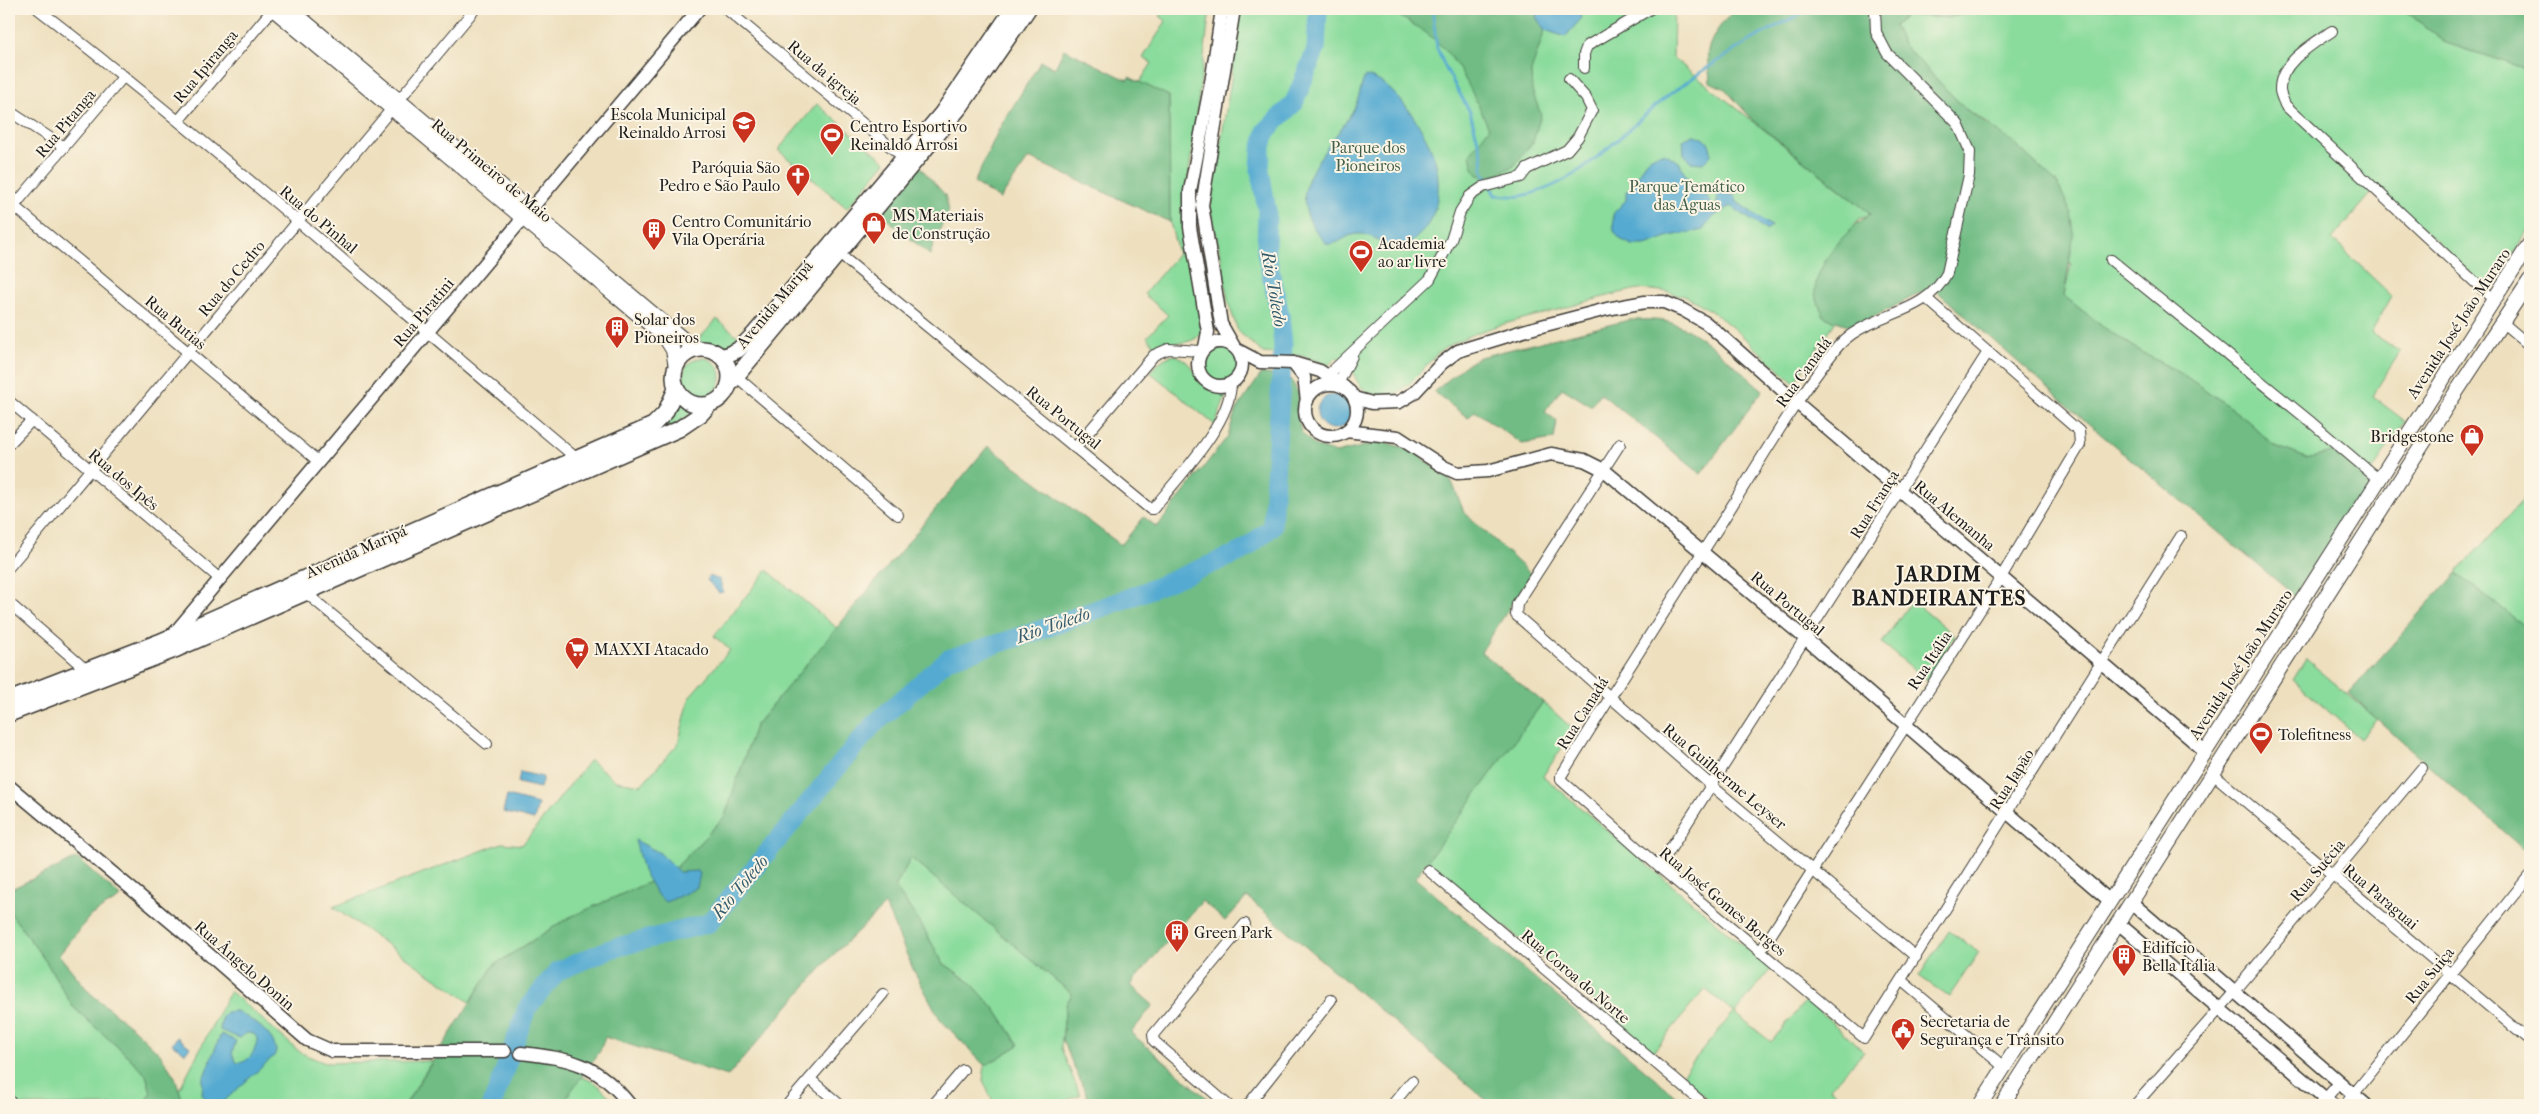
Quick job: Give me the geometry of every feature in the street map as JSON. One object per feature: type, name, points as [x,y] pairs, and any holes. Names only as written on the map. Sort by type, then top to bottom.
[{"type":"main road","name":"Rua Primeiro de Maio","points":[[273,9],[395,105],[526,214],[690,344],[700,349]]},
{"type":"main road","name":"Rua Primeiro de Maio","points":[[290,9],[395,105]]},
{"type":"main road","name":"Avenida Maripá","points":[[722,357],[738,350],[754,334],[942,113],[1013,9]]},
{"type":"main road","name":"Avenida Maripá","points":[[733,381],[961,106],[1028,9]]},
{"type":"main road","name":"Rua Primeiro de Maio","points":[[526,214],[665,337],[672,349],[676,367]]},
{"type":"main road","name":"Avenida José João Muraro","points":[[1980,1105],[2378,479],[2490,306],[2524,261],[2530,243]]},
{"type":"main road","points":[[2002,1105],[2530,278]]},
{"type":"main road","points":[[2482,354],[2474,356],[2468,346],[2490,306]]},
{"type":"main road","points":[[700,349],[708,350],[722,357],[733,381],[725,394],[709,405],[690,403],[676,389],[674,382],[676,367],[683,357],[700,349]]},
{"type":"main road","name":"Avenida Maripá","points":[[201,631],[306,592],[578,465],[653,425],[665,413],[676,389]]},
{"type":"main road","name":"Avenida Maripá","points":[[9,714],[92,676],[175,643],[578,465],[679,429],[701,414],[709,405]]},
{"type":"main road","points":[[2269,688],[2264,690],[2255,684],[2278,637]]},
{"type":"main road","name":"Avenida Maripá","points":[[9,700],[92,676]]},
{"type":"main road","points":[[2239,733],[2255,702],[2252,696],[2240,694]]},
{"type":"main road","points":[[2076,988],[2069,986],[2066,982],[2099,917]]},
{"type":"street","name":"Rua do Pinhal","points":[[38,9],[179,120],[428,331],[578,465]]},
{"type":"street","name":"Rua Ipiranga","points":[[179,120],[273,9]]},
{"type":"street","name":"Rua do Cedro","points":[[9,567],[475,9]]},
{"type":"street","name":"Rua Piratini","points":[[175,643],[220,579],[699,9]]},
{"type":"street","name":"Rua da igreja","points":[[726,9],[904,158]]},
{"type":"street","points":[[1222,9],[1212,77],[1190,191],[1190,227],[1208,336],[1197,360],[1198,368],[1204,380],[1217,386],[1232,383],[1241,372],[1266,362]]},
{"type":"street","points":[[1234,9],[1202,205],[1221,324],[1236,348],[1242,365],[1241,372]]},
{"type":"street","points":[[1584,68],[1584,54],[1587,46],[1650,9]]},
{"type":"street","name":"Rua Canadá","points":[[1564,784],[1562,776],[1610,697],[1797,404],[1836,348],[1852,333],[1867,324],[1927,299],[1942,284],[1948,273],[1968,175],[1970,152],[1958,124],[1887,53],[1876,32],[1875,9]]},
{"type":"street","points":[[2332,30],[2304,50],[2282,76],[2280,91],[2285,105],[2490,306]]},
{"type":"street","name":"Rua Pitanga","points":[[11,209],[124,76]]},
{"type":"street","points":[[1328,375],[1430,279],[1451,240],[1464,204],[1476,191],[1483,187],[1520,177],[1527,169],[1567,150],[1578,137],[1592,110],[1586,98],[1569,79]]},
{"type":"street","points":[[9,110],[64,147]]},
{"type":"street","name":"Rua Butias","points":[[11,209],[188,352],[319,462]]},
{"type":"street","name":"Rua Portugal","points":[[839,254],[1150,509],[1153,509],[1221,420],[1232,383]]},
{"type":"street","points":[[2111,260],[2378,479]]},
{"type":"street","points":[[1927,299],[1988,352]]},
{"type":"street","name":"Rua Alemanha","points":[[1346,390],[1385,404],[1399,402],[1414,393],[1442,363],[1458,351],[1607,309],[1664,302],[1683,310],[1706,324],[1797,404],[2205,750]]},
{"type":"street","points":[[2503,323],[2530,346]]},
{"type":"street","points":[[1075,448],[1154,355],[1168,349],[1203,349],[1219,341],[1266,362],[1292,363],[1328,375],[1346,390],[1357,412],[1352,426],[1346,431],[1331,436],[1316,431],[1306,418],[1307,401],[1304,377],[1292,363]]},
{"type":"street","points":[[1346,390],[1354,352]]},
{"type":"street","name":"Rua França","points":[[1659,867],[1988,352]]},
{"type":"street","name":"Rua Itália","points":[[1760,952],[2001,576],[2080,445],[2079,432],[1988,352]]},
{"type":"street","points":[[733,381],[898,516]]},
{"type":"street","points":[[1307,401],[1311,395],[1323,386],[1338,386],[1346,390]]},
{"type":"street","name":"Rua dos Ipês","points":[[9,401],[220,579]]},
{"type":"street","points":[[9,444],[32,420]]},
{"type":"street","name":"Rua Portugal","points":[[1346,431],[1392,435],[1409,442],[1431,459],[1457,473],[1488,471],[1551,454],[1584,460],[1604,470],[1806,639],[2110,901]]},
{"type":"street","points":[[1604,470],[1620,444]]},
{"type":"street","name":"Rua Guilherme Leyser","points":[[1604,470],[1517,604],[1516,615],[1712,786],[1916,957]]},
{"type":"street","name":"Rua Japão","points":[[1864,1038],[1902,981],[2181,536]]},
{"type":"street","points":[[306,592],[488,744]]},
{"type":"street","points":[[9,603],[92,676]]},
{"type":"street","name":"Rua Suécia","points":[[2220,1008],[2422,768]]},
{"type":"street","name":"Rua Paraguai","points":[[2213,774],[2530,1041]]},
{"type":"street","name":"Rua José Gomes Borges","points":[[1564,784],[1659,867],[1864,1038]]},
{"type":"street","name":"Rua Ângelo Donin","points":[[9,786],[190,938],[307,1040],[332,1051],[505,1051]]},
{"type":"street","name":"Rua Coroa do Norte","points":[[1428,870],[1705,1105]]},
{"type":"street","name":"Rua Suiça","points":[[2345,1105],[2529,876]]},
{"type":"street","points":[[2132,903],[2366,1105]]},
{"type":"street","points":[[2118,923],[2220,1008],[2326,1103],[2339,1083]]},
{"type":"street","points":[[1228,1105],[1154,1041],[1153,1035],[1245,924]]},
{"type":"street","points":[[1902,981],[2004,1066]]},
{"type":"street","points":[[787,1105],[883,994]]},
{"type":"street","points":[[1248,1105],[1331,1000]]},
{"type":"street","points":[[2135,1105],[2220,1008]]},
{"type":"street","points":[[505,1051],[584,1064],[601,1074],[630,1105]]},
{"type":"street","points":[[932,1105],[963,1070]]},
{"type":"street","points":[[810,1079],[840,1105]]},
{"type":"street","points":[[1392,1105],[1412,1081]]},
{"type":"street","points":[[9,1100],[13,1105]]},
{"type":"green space","points":[[1165,9],[1210,9],[1185,204],[1203,326],[1197,338],[1156,347],[1147,337],[1168,315],[1144,294],[1178,254],[1170,222],[1169,96],[1139,83],[1152,63],[1143,58],[1166,21],[1160,16]]},
{"type":"green space","name":"Parque dos Pioneiros","points":[[1238,9],[1674,9],[1673,58],[1871,214],[1859,219],[1824,264],[1824,317],[1836,321],[1794,383],[1724,321],[1695,301],[1681,295],[1638,289],[1487,329],[1472,335],[1438,353],[1403,389],[1387,396],[1373,395],[1368,392],[1359,384],[1352,365],[1336,358],[1329,365],[1302,356],[1263,353],[1238,331],[1228,302],[1221,256],[1210,209],[1232,73]]},
{"type":"green space","points":[[1387,9],[1539,9],[1536,17],[1545,30],[1531,71],[1532,90],[1541,115],[1533,142],[1514,166],[1492,176],[1479,176],[1473,168],[1470,154],[1489,128],[1464,77],[1444,49],[1432,37]]},
{"type":"green space","points":[[1739,9],[1981,9],[1949,18],[1908,15],[1894,25],[1903,44],[1964,108],[2015,144],[2058,184],[2071,213],[2074,233],[2064,296],[2103,327],[2141,352],[2182,374],[2220,400],[2249,422],[2273,445],[2306,458],[2332,452],[2347,459],[2372,485],[2294,595],[2098,432],[1932,287],[1854,327],[1824,317],[1815,291],[1821,269],[1827,257],[1844,236],[1871,214],[1753,120],[1725,89],[1710,82],[1707,57],[1710,44],[1716,32],[1725,21]]},
{"type":"green space","points":[[1981,9],[2403,9],[2446,43],[2530,70],[2530,228],[2489,290],[2377,187],[2332,239],[2392,296],[2371,333],[2400,352],[2372,396],[2405,421],[2367,479],[2347,459],[2333,452],[2306,458],[2273,445],[2249,422],[2220,400],[2182,374],[2141,352],[2103,327],[2064,296],[2071,264],[1989,124],[1964,108],[1903,44],[1894,25],[1908,15],[1949,18]]},
{"type":"green space","points":[[2403,9],[2530,9],[2530,70],[2446,43]]},
{"type":"green space","points":[[1064,49],[1127,80],[1129,77],[1169,96],[1170,222],[1029,158],[1000,199],[974,183],[999,129],[1041,61],[1055,68]]},
{"type":"green space","name":"Centro Esportivo Reinaldo Arrosi","points":[[817,104],[886,162],[847,208],[778,150]]},
{"type":"green space","points":[[920,167],[945,195],[949,211],[935,239],[930,255],[881,214]]},
{"type":"green space","points":[[717,319],[740,338],[730,345],[719,348],[708,346],[698,340]]},
{"type":"green space","points":[[1629,320],[1659,320],[1680,326],[1706,341],[1763,390],[1701,474],[1600,393],[1591,406],[1562,388],[1545,412],[1557,421],[1554,439],[1522,444],[1475,411],[1468,418],[1434,392],[1463,367],[1480,357]]},
{"type":"green space","points":[[1222,347],[1229,348],[1235,352],[1239,358],[1239,372],[1235,378],[1229,382],[1222,383],[1215,382],[1209,378],[1205,372],[1204,365],[1205,358],[1209,352],[1215,348]]},
{"type":"green space","points":[[1175,355],[1189,364],[1210,389],[1218,393],[1227,393],[1215,425],[1150,372],[1158,363]]},
{"type":"green space","points":[[702,358],[709,359],[715,364],[720,370],[720,384],[715,390],[709,395],[702,396],[695,395],[689,390],[684,384],[683,377],[684,370],[689,364],[695,359]]},
{"type":"green space","points":[[1262,373],[1291,379],[1299,395],[1297,413],[1301,432],[1315,446],[1336,453],[1381,442],[1407,448],[1427,461],[1452,482],[1464,512],[1531,574],[1481,652],[1543,702],[1415,878],[1687,1105],[1492,1105],[1247,897],[1225,921],[1202,901],[1130,985],[1153,1005],[1131,1033],[1215,1105],[1091,1105],[1062,1040],[1066,1005],[1072,994],[911,858],[895,887],[922,926],[943,963],[970,982],[995,1009],[1019,1045],[985,1066],[940,1019],[914,971],[885,905],[830,958],[728,1076],[605,1037],[600,1051],[561,1105],[405,1105],[494,965],[568,918],[672,872],[725,816],[755,726],[988,446],[1121,545],[1144,517],[1157,527],[1228,436],[1235,412]]},
{"type":"green space","points":[[677,398],[689,407],[699,409],[676,424],[649,436]]},
{"type":"green space","points":[[2530,492],[2530,630],[2456,573]]},
{"type":"green space","points":[[767,570],[837,628],[755,726],[725,816],[672,872],[568,918],[494,965],[470,1002],[333,907],[502,843],[522,845],[590,760],[616,781],[641,785],[678,744],[690,696],[730,650],[714,636]]},
{"type":"green space","points":[[2456,573],[2530,630],[2530,854],[2415,754],[2349,693]]},
{"type":"green space","points":[[1912,600],[1955,636],[1927,680],[1882,643]]},
{"type":"green space","points":[[2306,659],[2377,719],[2360,739],[2293,680]]},
{"type":"green space","points":[[1543,702],[1574,730],[1543,776],[1771,969],[1735,1013],[1771,1042],[1807,999],[1864,1052],[1830,1088],[1848,1105],[1714,1105],[1681,1076],[1734,1012],[1705,989],[1653,1052],[1427,861]]},
{"type":"green space","points":[[77,858],[121,897],[90,916],[59,955],[90,993],[135,1030],[160,1054],[175,1077],[184,1105],[143,1105],[151,1092],[146,1075],[128,1056],[73,1007],[47,963],[9,911],[9,890]]},
{"type":"green space","points":[[911,858],[1072,994],[1066,1005],[1061,1048],[1080,1095],[1056,1105],[994,1105],[983,1080],[985,1066],[1019,1045],[995,1009],[970,982],[943,963],[922,926],[895,887]]},
{"type":"green space","points":[[9,911],[47,963],[73,1007],[128,1056],[146,1075],[151,1092],[143,1105],[9,1105]]},
{"type":"green space","points":[[1949,931],[1979,952],[1949,997],[1919,976]]},
{"type":"green space","points":[[230,991],[301,1053],[325,1063],[432,1061],[405,1105],[184,1105],[179,1090]]},
{"type":"green space","points":[[580,1076],[596,1083],[618,1105],[559,1105]]},
{"type":"water","points":[[1539,9],[1579,9],[1581,19],[1565,37],[1545,30],[1536,17]]},
{"type":"water","points":[[1365,76],[1388,87],[1410,111],[1427,140],[1436,164],[1438,191],[1432,217],[1422,232],[1404,246],[1392,246],[1364,234],[1354,234],[1336,243],[1327,244],[1312,225],[1305,208],[1305,192],[1310,176],[1318,160],[1354,108]]},
{"type":"water","points":[[1693,135],[1701,137],[1709,144],[1711,155],[1703,163],[1691,162],[1684,154],[1683,140]]},
{"type":"water","points":[[1664,153],[1679,162],[1688,180],[1705,193],[1714,209],[1718,194],[1721,192],[1735,196],[1737,202],[1771,226],[1767,231],[1731,206],[1713,217],[1703,230],[1670,236],[1645,245],[1632,245],[1620,239],[1614,231],[1613,214],[1626,200],[1626,191],[1634,189],[1643,165],[1657,154]]},
{"type":"water","points":[[1334,395],[1346,400],[1351,412],[1346,424],[1334,429],[1322,424],[1317,412],[1322,400]]},
{"type":"water","points":[[709,576],[720,580],[723,592],[719,593],[707,580]]},
{"type":"water","points":[[520,772],[543,777],[540,788],[518,783]]},
{"type":"water","points":[[507,796],[538,804],[534,820],[503,812]]},
{"type":"water","points":[[635,840],[660,853],[679,872],[698,871],[700,874],[697,887],[665,902],[656,893],[643,871]]},
{"type":"water","points":[[236,1011],[261,1027],[271,1038],[276,1051],[274,1056],[222,1103],[210,1105],[202,1094],[203,1079],[221,1034],[236,1041],[232,1053],[237,1063],[249,1058],[256,1047],[257,1038],[254,1034],[247,1033],[239,1038],[220,1030],[222,1017],[226,1012]]},
{"type":"water","points":[[177,1037],[190,1047],[185,1053],[172,1044]]},
{"type":"waterway","name":"Rio Toledo","points":[[492,1105],[527,1008],[558,971],[610,949],[709,923],[872,726],[948,659],[1032,633],[1139,594],[1243,551],[1272,527],[1283,346],[1280,314],[1266,252],[1267,211],[1260,170],[1261,151],[1266,131],[1294,103],[1316,49],[1318,9]]},
{"type":"waterway","points":[[1432,9],[1437,48],[1445,67],[1470,112],[1482,155],[1483,171],[1495,195],[1515,196],[1543,190],[1564,180],[1602,153],[1655,106],[1707,68],[1741,46],[1813,9]]},
{"type":"place","name":"Escola Municipal Reinaldo Arrosi","points":[[744,144]]},
{"type":"place","name":"Centro Esportivo Reinaldo Arrosi","points":[[832,156]]},
{"type":"place","name":"Paróquia São Pedro e São Paulo","points":[[798,197]]},
{"type":"place","name":"MS Materiais de Construção","points":[[874,245]]},
{"type":"place","name":"Centro Comunitário Vila Operária","points":[[654,251]]},
{"type":"place","name":"Academia ao ar livre","points":[[1361,273]]},
{"type":"place","name":"Solar dos Pioneiros","points":[[617,349]]},
{"type":"place","name":"Bridgestone","points":[[2472,457]]},
{"type":"place","name":"MAXXI Atacado","points":[[577,670]]},
{"type":"place","name":"Tolefitness","points":[[2261,755]]},
{"type":"place","name":"Green Park","points":[[1177,953]]},
{"type":"place","name":"Edifício Bella Itália","points":[[2124,977]]},
{"type":"place","name":"Secretaria de Segurança e Trânsito","points":[[1903,1051]]},
{"type":"district","name":"JARDIM BANDEIRANTES","points":[[1939,586]]},
{"type":"park label","name":"Parque Temático das Águas","points":[[1687,195]]}]
